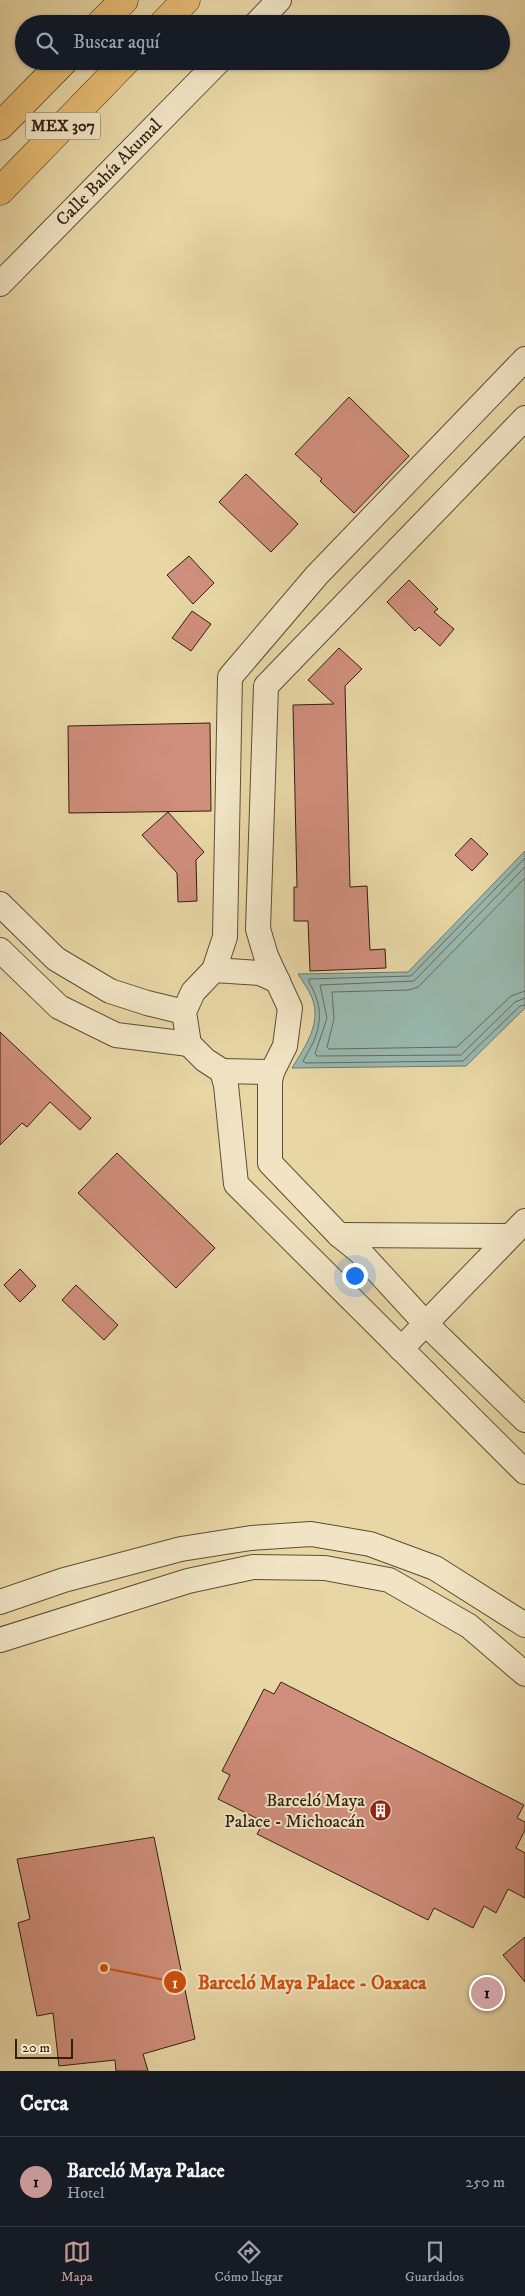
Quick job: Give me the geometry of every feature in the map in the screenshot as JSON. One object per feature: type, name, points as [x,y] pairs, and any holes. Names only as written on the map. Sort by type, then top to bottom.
[{"type":"highway","points":[[109,15],[124,0]]},
{"type":"highway","points":[[172,15],[186,0]]},
{"type":"highway","name":"MEX 307","points":[[0,126],[55,70]]},
{"type":"highway","name":"MEX 307","points":[[0,191],[117,70]]},
{"type":"street","points":[[265,15],[279,0]]},
{"type":"street","name":"Calle Bahía Akumal","points":[[0,284],[210,70]]},
{"type":"street","points":[[189,1044],[184,1012],[194,992],[214,970],[225,936],[230,678],[318,576],[525,359]]},
{"type":"street","points":[[525,418],[266,686],[258,929],[266,956],[290,1008],[285,1046],[272,1072],[270,1163],[339,1235],[360,1252],[426,1324],[525,1420]]},
{"type":"street","points":[[0,904],[56,960],[110,991],[147,1004],[184,1012]]},
{"type":"street","points":[[0,950],[59,1007],[116,1035],[189,1044],[206,1060],[222,1071],[272,1072]]},
{"type":"street","points":[[214,970],[260,973],[278,982]]},
{"type":"street","points":[[222,1071],[226,1085],[236,1184],[525,1472]]},
{"type":"street","points":[[339,1235],[517,1228]]},
{"type":"street","points":[[401,1349],[517,1228]]},
{"type":"street","points":[[0,1602],[64,1580],[181,1549],[251,1538],[311,1534],[370,1544],[435,1568],[525,1625]]},
{"type":"street","points":[[0,1640],[188,1581],[253,1566],[325,1568],[389,1580],[469,1626],[525,1674]]},
{"type":"water","points":[[525,851],[525,1008],[466,1066],[292,1068],[311,1034],[315,1017],[315,1007],[312,998],[298,974],[408,972]]},
{"type":"building","points":[[349,397],[409,456],[354,513],[295,454]]},
{"type":"building","points":[[246,474],[298,524],[271,552],[219,502]]},
{"type":"building","points":[[189,556],[214,583],[193,604],[167,575]]},
{"type":"building","points":[[409,580],[438,609],[434,612],[454,629],[440,646],[419,627],[415,631],[387,602]]},
{"type":"building","points":[[192,611],[211,624],[191,651],[172,638]]},
{"type":"building","points":[[339,648],[362,669],[345,686],[350,887],[367,886],[370,950],[385,949],[386,968],[310,971],[308,921],[294,921],[294,887],[297,887],[293,705],[334,704],[308,680]]},
{"type":"building","points":[[210,723],[211,811],[69,813],[68,726]]},
{"type":"building","points":[[168,812],[204,852],[196,860],[197,901],[178,902],[177,873],[142,835]]},
{"type":"building","points":[[471,838],[488,854],[472,871],[455,855]]},
{"type":"building","points":[[0,1032],[91,1118],[80,1130],[50,1102],[27,1127],[22,1123],[0,1145]]},
{"type":"building","points":[[117,1153],[215,1248],[176,1288],[78,1193]]},
{"type":"building","points":[[20,1269],[36,1286],[20,1302],[4,1285]]},
{"type":"building","points":[[76,1285],[118,1325],[104,1340],[62,1300]]},
{"type":"building","name":"Barceló Maya Palace - Michoacán","points":[[281,1682],[524,1805],[517,1818],[525,1822],[525,1830],[516,1848],[525,1853],[525,1898],[508,1889],[496,1913],[484,1906],[473,1928],[434,1908],[428,1920],[257,1834],[264,1822],[218,1799],[230,1775],[222,1771],[264,1689],[274,1694]]},
{"type":"building","points":[[154,1837],[195,2039],[143,2054],[148,2071],[116,2071],[115,2060],[59,2066],[53,2013],[37,2016],[18,1923],[30,1919],[17,1859]]},
{"type":"building","points":[[525,1937],[525,1982],[503,1955]]},
{"type":"place","name":"Barceló Maya Palace - Michoacán","points":[[381,1811]]},
{"type":"place","name":"Barceló Maya Palace - Oaxaca","points":[[104,1968]]},
{"type":"place","name":"Barceló Maya Palace","points":[[487,1993]]}]
